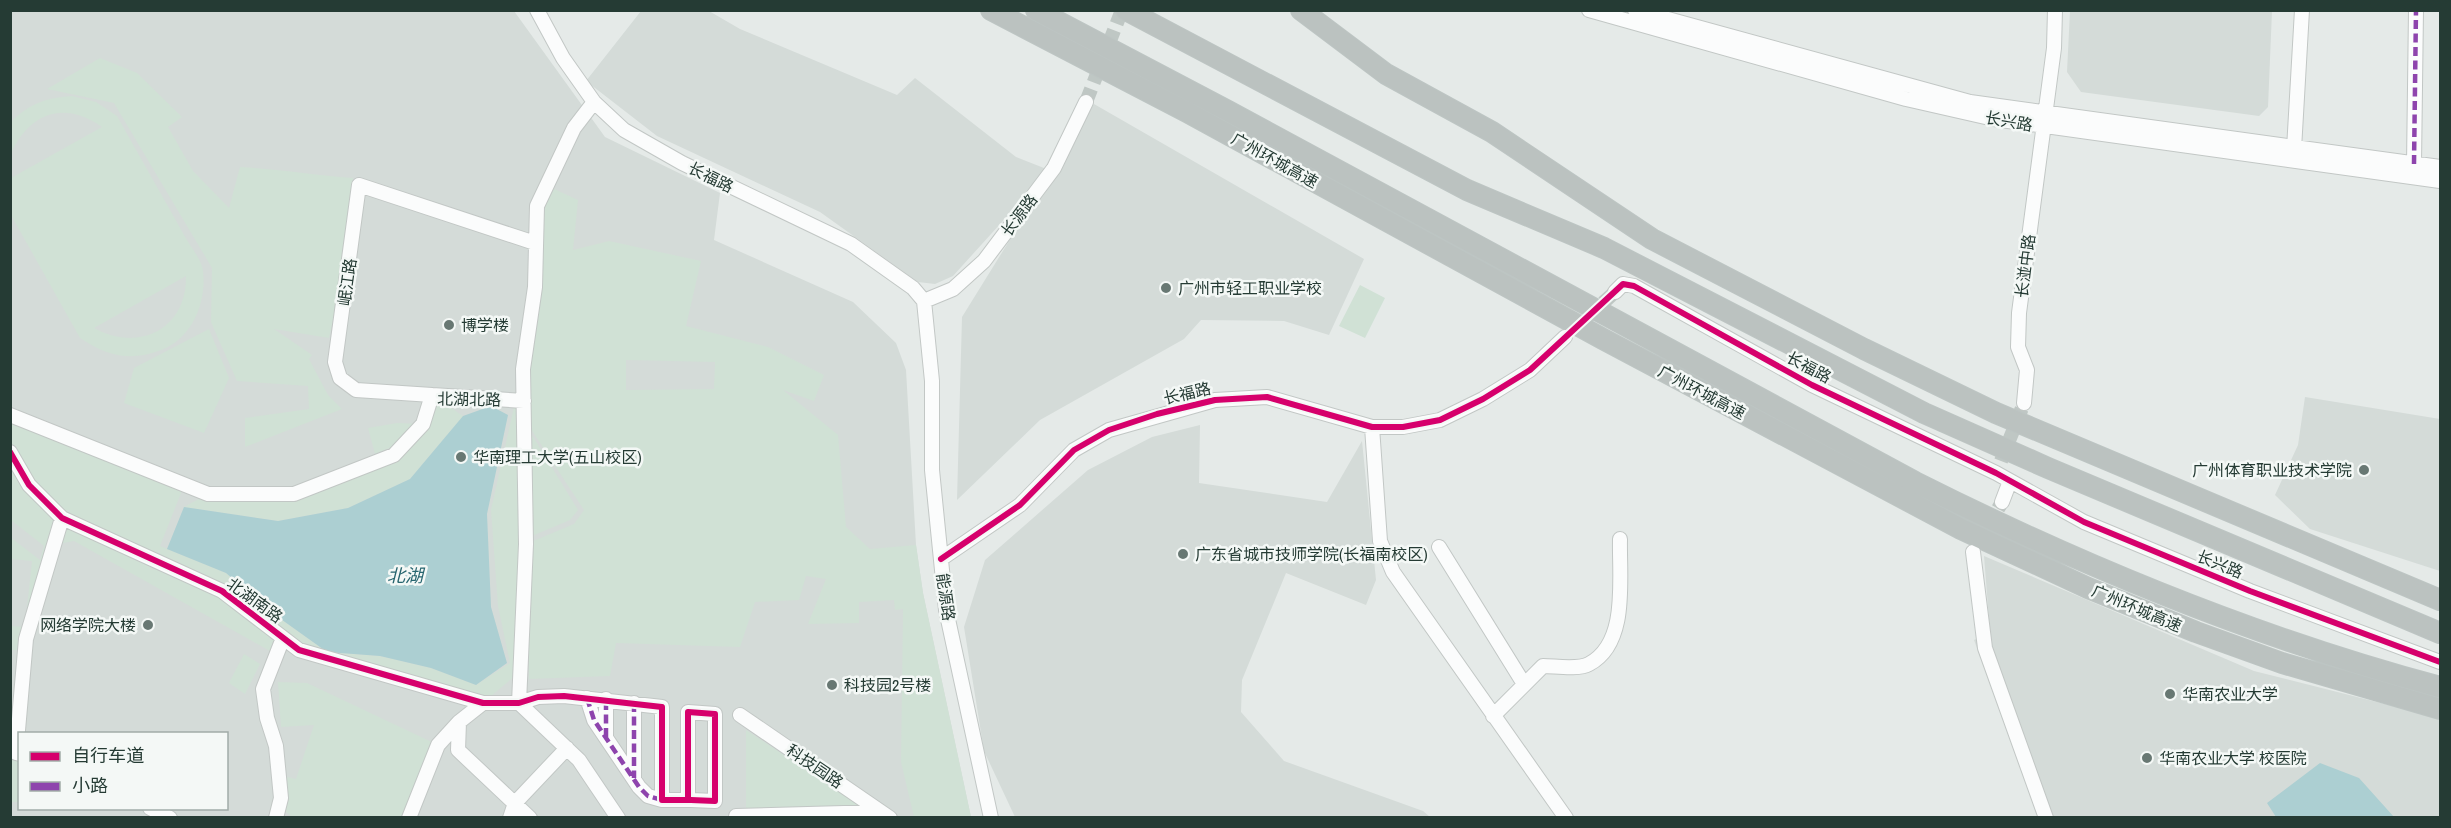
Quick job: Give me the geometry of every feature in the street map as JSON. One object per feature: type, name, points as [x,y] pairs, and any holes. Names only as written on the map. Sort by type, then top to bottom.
[{"type":"highway","name":"广州环城高速","points":[[991,10],[1187,112],[1603,339],[1961,529],[2088,588],[2196,632],[2282,663],[2440,709]]},
{"type":"highway","name":"广州环城高速","points":[[1036,10],[1228,111],[1915,482],[2010,529],[2149,591],[2232,623],[2440,687]]},
{"type":"highway","points":[[1301,10],[1386,74],[1492,132],[1652,239],[1864,349],[1996,413],[2440,600]]},
{"type":"highway","points":[[1122,15],[1171,35],[1467,190],[1604,248],[1822,362],[1983,440],[2440,633]]},
{"type":"highway","points":[[1122,15],[1322,128],[1348,133],[1409,159]]},
{"type":"street","name":"长福路","points":[[537,10],[563,58],[594,102],[616,123],[645,143],[851,244],[913,288],[924,301]]},
{"type":"street","name":"长兴路","points":[[1589,10],[1906,99],[2301,163],[2440,181]]},
{"type":"street","name":"长兴路","points":[[1635,10],[1926,92],[2044,121],[2440,167]]},
{"type":"street","name":"长湴中路","points":[[2024,403],[2027,370],[2018,347],[2019,313],[2054,48],[2055,10]]},
{"type":"street","points":[[2301,163],[2294,149],[2302,10]]},
{"type":"street","points":[[2414,164],[2416,10]]},
{"type":"street","name":"北湖北路","points":[[10,415],[208,494],[294,494],[394,455],[423,424],[432,395],[524,401],[524,369],[535,287],[537,206],[574,128],[594,102]]},
{"type":"street","name":"长源路","points":[[924,301],[953,290],[984,261],[1054,168],[1086,102]]},
{"type":"street","name":"岷江路","points":[[432,395],[356,390],[340,378],[335,362],[359,185],[535,243]]},
{"type":"street","name":"长福路","points":[[1615,292],[1623,284],[1634,286],[1812,385],[1998,467]]},
{"type":"street","name":"能源路","points":[[924,301],[931,360],[932,470],[946,610],[991,818]]},
{"type":"street","name":"长福路","points":[[941,559],[1020,505],[1074,450],[1109,430],[1157,414],[1215,399],[1267,397],[1372,428],[1403,427],[1440,420],[1483,399],[1530,370],[1565,337]]},
{"type":"street","points":[[524,401],[526,544],[519,703],[579,760],[618,818]]},
{"type":"street","points":[[1372,428],[1380,542],[1389,562],[1493,716],[1566,818]]},
{"type":"street","name":"北湖南路","points":[[10,452],[29,485],[62,518],[222,591],[299,650],[483,703],[519,703],[538,697],[587,698],[662,707],[662,800]]},
{"type":"street","name":"长兴路","points":[[1998,467],[2010,481],[2084,522],[2250,591],[2440,662]]},
{"type":"street","points":[[2002,502],[2010,481]]},
{"type":"street","points":[[18,754],[16,753],[26,639],[62,518]]},
{"type":"street","points":[[1493,716],[1543,666],[1587,665],[1608,649],[1617,627],[1620,539]]},
{"type":"street","points":[[1439,548],[1524,684]]},
{"type":"street","points":[[1973,552],[1985,648],[2046,818]]},
{"type":"street","points":[[279,816],[281,798],[276,746],[267,718],[263,689],[284,638]]},
{"type":"street","points":[[587,698],[594,720],[634,779],[648,796],[662,800],[688,801],[716,801],[716,714],[688,712],[688,801]]},
{"type":"street","points":[[606,699],[606,738]]},
{"type":"street","points":[[409,818],[438,745],[459,722],[483,703]]},
{"type":"street","points":[[634,704],[634,779]]},
{"type":"street","name":"科技园路","points":[[740,715],[885,815]]},
{"type":"street","points":[[459,722],[458,750],[530,818]]},
{"type":"street","points":[[510,818],[515,802],[567,748]]},
{"type":"street","points":[[154,810],[170,818]]},
{"type":"street","points":[[736,816],[885,815]]},
{"type":"shaded area","name":"华南理工大学(五山校区)","points":[[10,11],[514,11],[605,137],[720,193],[714,240],[853,302],[896,343],[906,370],[916,545],[923,593],[971,817],[11,817]]},
{"type":"shaded area","points":[[641,11],[709,11],[740,29],[897,95],[915,78],[1016,157],[1049,170],[953,276],[935,284],[918,282],[820,212],[657,136],[586,81]]},
{"type":"shaded area","points":[[2070,11],[2272,11],[2268,107],[2259,116],[2081,92],[2067,72]]},
{"type":"shaded area","name":"广州市轻工职业学校","points":[[1094,104],[1364,259],[1329,335],[1284,321],[1201,320],[1184,339],[1040,420],[957,500],[962,317]]},
{"type":"shaded area","name":"广州体育职业技术学院","points":[[2305,397],[2440,419],[2440,571],[2310,529],[2275,495],[2298,445]]},
{"type":"shaded area","points":[[1200,425],[1199,483],[1327,502],[1362,441],[1376,580],[1366,605],[1286,573],[1242,680],[1241,712],[1284,761],[1423,811],[1430,817],[1015,817],[984,751],[964,627],[985,560],[1088,470],[1152,437]]},
{"type":"shaded area","name":"华南农业大学","points":[[1984,556],[2254,671],[2440,718],[2440,817],[2039,817],[1974,640],[1990,632]]},
{"type":"green space","points":[[100,58],[137,73],[182,117],[168,127],[193,171],[229,208],[240,167],[353,178],[342,279],[329,338],[274,329],[312,355],[309,359],[328,395],[342,409],[245,447],[245,418],[309,409],[308,386],[237,381],[211,322],[212,268],[114,103],[47,89]]},
{"type":"green space","points":[[72,96],[96,102],[117,116],[200,262],[204,283],[200,307],[195,318],[189,328],[172,345],[150,354],[129,356],[109,353],[80,338],[11,215],[11,178],[102,127],[74,114],[49,115],[27,129],[11,154],[11,122],[32,106],[46,100]],"holes":[[[186,276],[184,294],[178,310],[169,322],[143,337],[128,338],[111,335],[94,328]]]},
{"type":"green space","points":[[552,188],[578,200],[573,250],[609,241],[701,261],[686,326],[768,347],[824,375],[814,401],[783,390],[838,435],[846,527],[870,549],[916,545],[923,593],[971,817],[914,817],[901,762],[903,609],[895,610],[894,600],[859,602],[859,623],[808,624],[826,579],[806,576],[799,600],[755,602],[740,647],[616,643],[610,676],[529,679],[526,544],[574,524],[584,510],[525,420],[537,211]],"holes":[[[626,360],[715,362],[714,389],[626,390]]]},
{"type":"green space","points":[[1360,285],[1385,298],[1365,338],[1339,326]]},
{"type":"green space","points":[[209,329],[229,378],[204,433],[124,403],[134,368]]},
{"type":"green space","points":[[432,395],[463,416],[410,479],[348,508],[278,521],[184,507],[208,494],[294,494],[394,455],[394,446],[375,454],[368,428],[397,423],[422,424]]},
{"type":"green space","points":[[514,407],[528,428],[517,674],[483,703],[299,650],[284,638],[277,655],[74,541],[52,545],[32,625],[25,627],[32,561],[11,559],[10,537],[40,560],[44,546],[11,520],[11,415],[132,464],[131,467],[183,488],[160,546],[226,573],[278,617],[327,652],[380,656],[431,668],[476,685],[510,663],[498,606],[491,510]]},
{"type":"green space","points":[[529,430],[578,510],[570,520],[532,536]]},
{"type":"green space","points":[[11,626],[25,627],[23,650],[11,650]]},
{"type":"green space","points":[[244,654],[260,664],[245,694],[229,683]]},
{"type":"green space","points":[[278,682],[307,683],[438,745],[409,817],[292,817],[285,811],[287,777],[296,779],[314,725],[281,727]]},
{"type":"green space","points":[[746,730],[864,807],[746,809]]},
{"type":"green space","points":[[10,750],[18,759],[18,802],[11,802]]},
{"type":"water","name":"北湖","points":[[491,406],[508,415],[487,514],[491,607],[507,663],[476,685],[431,668],[380,656],[327,652],[278,617],[226,573],[167,549],[184,507],[278,521],[348,508],[410,479],[463,416]]},
{"type":"water","points":[[2320,763],[2359,778],[2394,817],[2276,817],[2267,803]]},
{"type":"tunnel","points":[[1086,102],[1122,10]]},
{"type":"tunnel","points":[[1572,331],[1615,292]]},
{"type":"tunnel","points":[[2001,461],[2024,403]]},
{"type":"tunnel","points":[[1977,545],[2002,502]]},
{"type":"marked path","points":[[2414,164],[2416,10]]},
{"type":"marked path","points":[[587,698],[594,720],[639,787],[648,796],[662,800]]},
{"type":"marked path","points":[[606,699],[606,737]]},
{"type":"marked path","points":[[634,703],[634,778]]},
{"type":"cycle path","points":[[941,559],[1020,505],[1074,450],[1109,430],[1157,414],[1215,400],[1267,397],[1372,427],[1403,427],[1440,420],[1483,399],[1530,370],[1623,284],[1634,286],[1812,385],[1996,473],[2084,522],[2250,591],[2440,662]]},
{"type":"cycle path","points":[[10,452],[29,485],[62,518],[222,591],[299,650],[483,703],[519,703],[538,697],[564,696],[662,707],[662,800],[715,801],[715,714],[688,712],[688,800]]},
{"type":"place","name":"广州市轻工职业学校","points":[[1166,288]]},
{"type":"place","name":"博学楼","points":[[449,325]]},
{"type":"place","name":"华南理工大学(五山校区)","points":[[461,457]]},
{"type":"place","name":"广州体育职业技术学院","points":[[2364,470]]},
{"type":"place","name":"广东省城市技师学院(长福南校区)","points":[[1183,554]]},
{"type":"place","name":"网络学院大楼","points":[[148,625]]},
{"type":"place","name":"科技园2号楼","points":[[832,685]]},
{"type":"place","name":"华南农业大学","points":[[2170,694]]},
{"type":"place","name":"华南农业大学 校医院","points":[[2147,758]]}]
